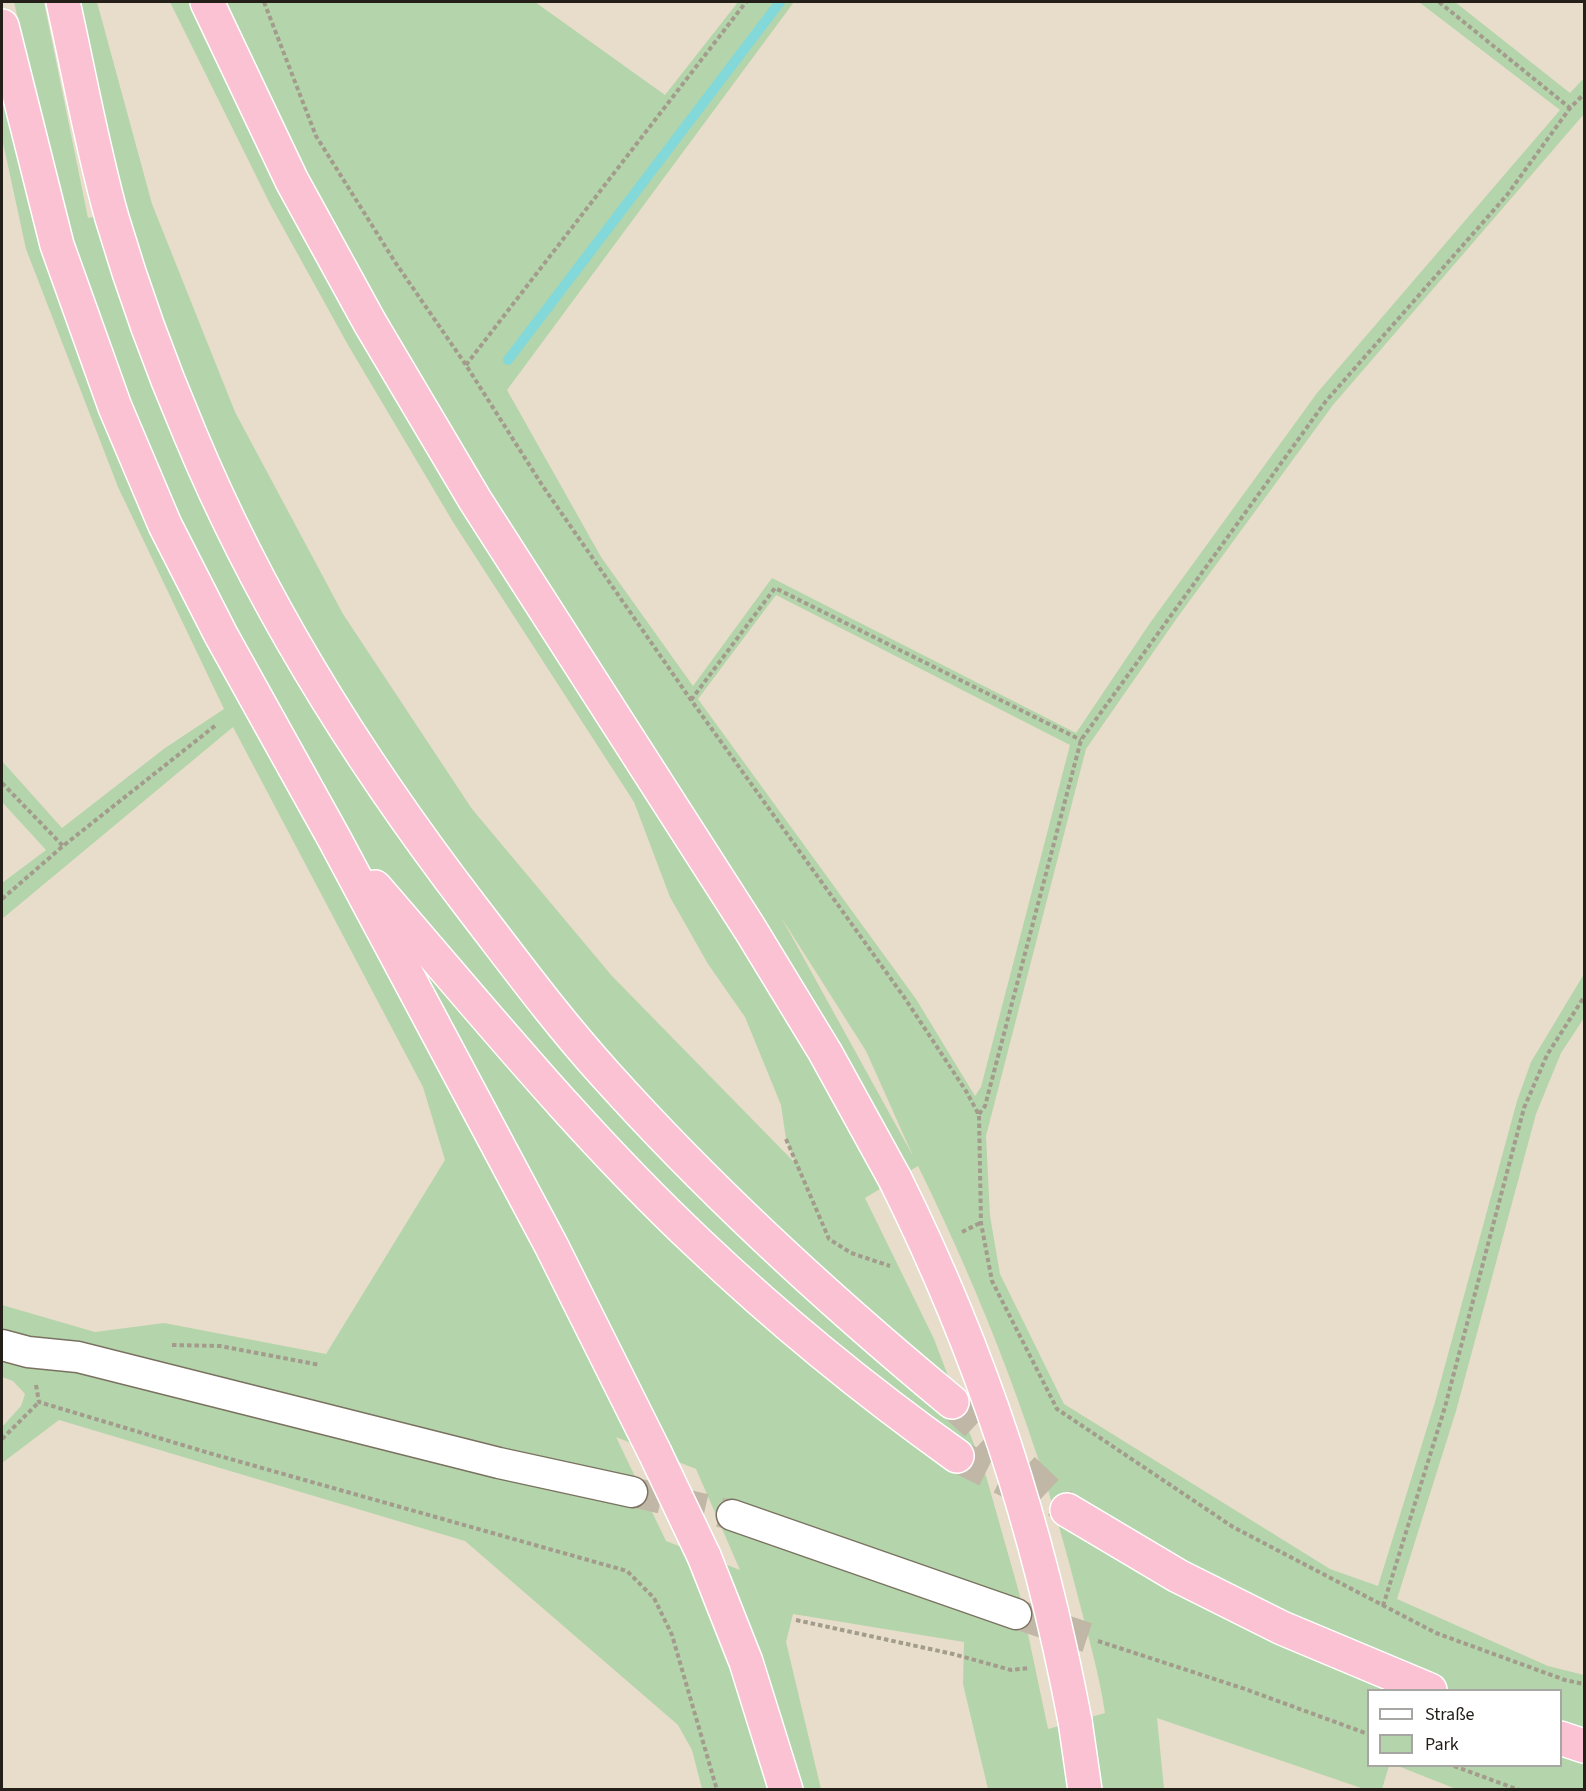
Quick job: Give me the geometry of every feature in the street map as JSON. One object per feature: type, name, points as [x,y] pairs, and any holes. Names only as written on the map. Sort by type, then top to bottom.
[{"type":"highway","points":[[63,2],[112,215],[190,435],[280,620],[350,740],[442,869],[604,1074],[755,1227],[827,1294],[952,1402]]},
{"type":"highway","points":[[207,2],[292,181],[370,323],[475,500],[756,938],[825,1052],[895,1179],[923,1236],[974,1354],[1011,1459],[1058,1634],[1075,1720],[1085,1790]]},
{"type":"highway","points":[[2,26],[57,245],[115,407],[165,525],[221,635],[335,840],[551,1245],[655,1453],[704,1556],[746,1662],[786,1790]]},
{"type":"highway","points":[[335,840],[573,1115],[698,1243],[851,1377],[957,1456]]},
{"type":"highway","points":[[1067,1510],[1178,1576],[1282,1628],[1428,1689]]},
{"type":"highway","points":[[1562,1739],[1584,1746]]},
{"type":"street","points":[[15,1349],[78,1358],[499,1463],[632,1491]]},
{"type":"street","points":[[732,1515],[1016,1614]]},
{"type":"path","points":[[264,2],[316,136],[395,262],[466,365],[542,485],[691,700],[904,997],[979,1115],[981,1223],[992,1281],[1057,1409],[1233,1527],[1383,1606],[1436,1633],[1565,1680],[1584,1684]]},
{"type":"path","points":[[466,365],[746,2]]},
{"type":"path","points":[[1439,2],[1570,108]]},
{"type":"path","points":[[979,1115],[985,1106],[1081,740],[1326,401],[1507,195],[1570,108],[1584,94]]},
{"type":"path","points":[[691,700],[775,588],[1081,740]]},
{"type":"path","points":[[2,899],[42,867],[63,846],[216,725]]},
{"type":"path","points":[[2,783],[63,846]]},
{"type":"path","points":[[1383,1606],[1445,1407],[1524,1108],[1547,1054],[1584,997]]},
{"type":"path","points":[[786,1139],[828,1239],[851,1253],[890,1266]]},
{"type":"path","points":[[962,1232],[981,1223]]},
{"type":"path","points":[[15,1349],[39,1402],[209,1453],[627,1571],[654,1598],[672,1635],[717,1790]]},
{"type":"path","points":[[2,1439],[39,1402]]},
{"type":"path","points":[[796,1620],[953,1654],[1011,1670],[1032,1668]]},
{"type":"path","points":[[1098,1641],[1245,1689],[1367,1734]]},
{"type":"path","points":[[1457,1767],[1519,1790]]},
{"type":"green space","points":[[14,2],[44,2],[88,218],[123,210],[78,2],[97,2],[152,204],[235,412],[343,614],[472,809],[612,976],[796,1164],[786,1139],[781,1105],[745,1017],[708,964],[670,897],[634,802],[453,522],[348,345],[270,204],[170,2],[535,2],[665,95],[738,2],[794,2],[507,390],[601,557],[693,686],[772,578],[1076,733],[1150,623],[1317,393],[1560,110],[1419,2],[1455,2],[1570,93],[1584,78],[1584,114],[1333,405],[1177,618],[1086,749],[986,1136],[990,1216],[1000,1274],[1064,1404],[1330,1569],[1378,1586],[1435,1402],[1517,1101],[1531,1062],[1584,974],[1584,1018],[1561,1053],[1536,1114],[1456,1411],[1397,1599],[1548,1666],[1584,1675],[1584,1789],[1456,1789],[1401,1767],[1562,1767],[1562,1689],[1367,1689],[1367,1767],[1389,1767],[1382,1789],[1364,1789],[1157,1718],[1164,1789],[988,1789],[963,1684],[964,1642],[793,1614],[786,1642],[821,1789],[702,1789],[692,1750],[678,1725],[465,1541],[59,1420],[2,1463],[2,1427],[21,1406],[25,1394],[13,1381],[2,1377],[2,1305],[95,1332],[164,1323],[326,1354],[445,1160],[423,1087],[233,727],[2,919],[2,883],[46,850],[2,802],[2,761],[62,828],[165,748],[224,709],[118,487],[26,249],[2,138],[2,56],[35,225],[63,220]],"holes":[[[776,595],[1070,745],[981,1087],[975,1096],[916,999],[698,699]],[[781,917],[866,1051],[913,1156]],[[918,1166],[966,1269],[1028,1429],[1062,1538],[1089,1638],[1105,1713],[1048,1729],[1020,1596],[986,1476],[934,1339],[865,1198]],[[616,1437],[696,1469],[740,1570],[666,1541]]]},
{"type":"waterway","points":[[508,360],[780,2]]},
{"type":"tunnel","points":[[952,1402],[1067,1510]]},
{"type":"tunnel","points":[[957,1456],[1036,1495]]},
{"type":"tunnel","points":[[632,1492],[732,1515]]},
{"type":"tunnel","points":[[1016,1614],[1098,1641]]}]
